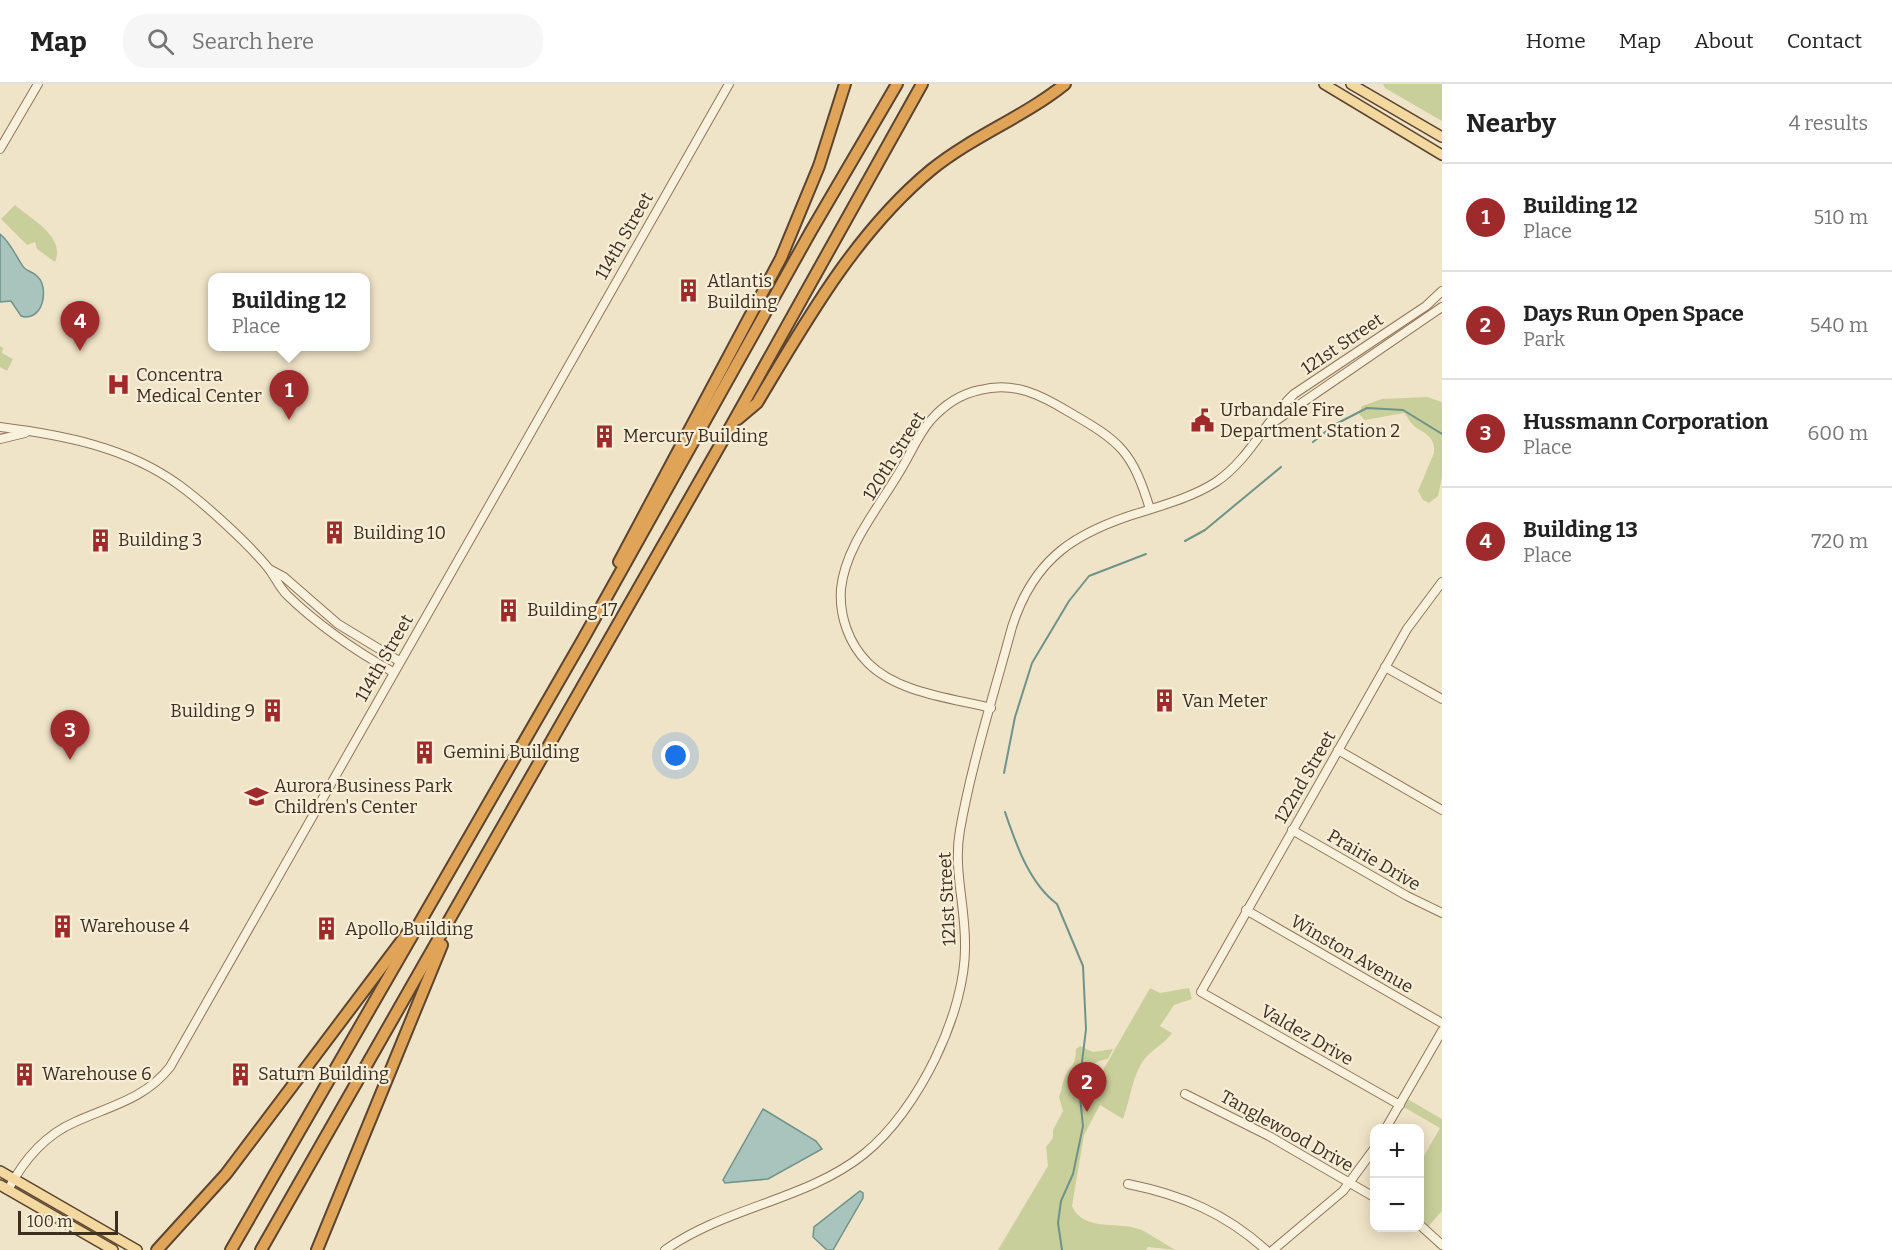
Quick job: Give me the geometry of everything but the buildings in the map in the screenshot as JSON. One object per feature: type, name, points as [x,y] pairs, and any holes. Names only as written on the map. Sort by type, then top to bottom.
[{"type":"highway","points":[[582,642],[628,542],[781,258],[819,166],[845,84]]},
{"type":"highway","points":[[231,1250],[582,642],[811,231],[897,84]]},
{"type":"highway","points":[[261,1250],[731,426],[922,84]]},
{"type":"highway","points":[[731,426],[757,403],[862,241],[893,205],[930,171],[963,146],[1065,84]]},
{"type":"highway","points":[[157,1250],[226,1174],[438,893]]},
{"type":"highway","points":[[317,1250],[460,902]]},
{"type":"main road","points":[[1324,84],[1442,155]]},
{"type":"main road","points":[[1351,84],[1442,137]]},
{"type":"main road","points":[[0,1171],[137,1250]]},
{"type":"main road","points":[[4,1187],[113,1250]]},
{"type":"street","points":[[0,149],[38,84]]},
{"type":"street","name":"114th Street","points":[[4,1187],[14,1179],[47,1138],[74,1122],[131,1100],[151,1086],[170,1067],[729,84]]},
{"type":"street","name":"121st Street","points":[[665,1250],[690,1234],[812,1183],[862,1156],[888,1131],[912,1097],[947,1033],[963,980],[965,941],[958,885],[958,849],[964,811],[1016,614],[1039,572],[1057,553],[1080,536],[1101,525],[1189,496],[1217,481],[1242,460],[1294,394],[1426,306],[1442,291]]},
{"type":"street","name":"121st Street","points":[[1265,428],[1442,307]]},
{"type":"street","name":"120th Street","points":[[991,708],[900,684],[868,663],[849,635],[842,612],[842,587],[851,555],[929,423],[945,407],[966,394],[998,387],[1027,390],[1048,400],[1118,443],[1138,471],[1150,509]]},
{"type":"street","points":[[0,427],[83,440],[143,463],[196,498],[269,569],[285,592],[319,624],[348,646],[393,672]]},
{"type":"street","points":[[0,439],[26,432]]},
{"type":"street","points":[[269,569],[284,577],[338,624],[399,661]]},
{"type":"street","name":"122nd Street","points":[[1201,992],[1419,610],[1442,582]]},
{"type":"street","points":[[1386,667],[1442,699]]},
{"type":"street","points":[[1338,750],[1442,810]]},
{"type":"street","name":"Prairie Drive","points":[[1292,830],[1407,896],[1442,913]]},
{"type":"street","name":"Winston Avenue","points":[[1246,910],[1442,1023]]},
{"type":"street","name":"Valdez Drive","points":[[1201,992],[1400,1105]]},
{"type":"street","points":[[1388,1124],[1442,1031]]},
{"type":"street","name":"Tanglewood Drive","points":[[1185,1094],[1370,1195]]},
{"type":"street","points":[[1273,1250],[1351,1183],[1370,1155]]},
{"type":"street","points":[[1128,1184],[1180,1197],[1219,1214],[1266,1250]]},
{"type":"street","points":[[1424,1229],[1442,1245]]},
{"type":"green space","points":[[1383,84],[1442,84],[1442,121],[1385,88]]},
{"type":"green space","points":[[15,205],[52,237],[57,253],[55,262],[37,249],[35,242],[27,245],[1,219]]},
{"type":"green space","points":[[0,346],[3,348],[2,353],[13,359],[7,371],[0,367]]},
{"type":"green space","points":[[1427,397],[1442,402],[1442,477],[1438,496],[1429,503],[1423,500],[1418,491],[1434,453],[1433,442],[1430,438],[1413,425],[1404,413],[1365,420],[1359,414],[1362,406],[1382,399]]},
{"type":"green space","points":[[1150,988],[1160,993],[1189,988],[1192,999],[1174,1005],[1160,1026],[1172,1033],[1147,1056],[1138,1070],[1123,1119],[1100,1105],[1084,1135],[1072,1206],[1077,1214],[1091,1222],[1127,1226],[1140,1230],[1176,1250],[1148,1247],[1146,1250],[998,1250],[1048,1166],[1046,1147],[1053,1138],[1053,1130],[1063,1111],[1059,1097],[1067,1072],[1074,1063],[1076,1049],[1080,1046],[1093,1052],[1113,1049],[1108,1059],[1101,1060],[1089,1069],[1088,1078],[1091,1091]]},
{"type":"green space","points":[[1404,1097],[1442,1119],[1442,1211],[1425,1230],[1424,1156],[1440,1128],[1400,1105]]},
{"type":"water","points":[[0,234],[10,244],[23,267],[37,276],[42,284],[44,293],[42,303],[32,316],[21,316],[11,301],[0,302]]},
{"type":"water","points":[[763,1109],[816,1141],[822,1149],[768,1179],[725,1183],[723,1180]]},
{"type":"water","points":[[860,1191],[863,1193],[863,1198],[833,1250],[827,1250],[813,1237],[814,1227]]},
{"type":"waterway","points":[[1313,442],[1334,425],[1367,408],[1403,410],[1442,434]]},
{"type":"waterway","points":[[1185,541],[1205,530],[1281,467]]},
{"type":"waterway","points":[[1004,773],[1015,717],[1032,663],[1069,601],[1089,576],[1146,554]]},
{"type":"waterway","points":[[1005,812],[1031,874],[1057,904],[1083,966],[1086,1029],[1079,1087],[1083,1126],[1073,1174],[1061,1201],[1058,1223],[1062,1250]]},
{"type":"place","name":"Atlantis Building","points":[[689,291]]},
{"type":"place","name":"Building 13","points":[[80,351]]},
{"type":"place","name":"Concentra Medical Center","points":[[118,385]]},
{"type":"place","name":"Building 12","points":[[289,420]]},
{"type":"place","name":"Urbandale Fire Department Station 2","points":[[1202,420]]},
{"type":"place","name":"Mercury Building","points":[[605,436]]},
{"type":"place","name":"Building 10","points":[[335,533]]},
{"type":"place","name":"Building 3","points":[[100,540]]},
{"type":"place","name":"Building 17","points":[[509,610]]},
{"type":"place","name":"Van Meter","points":[[1164,701]]},
{"type":"place","name":"Building 9","points":[[273,711]]},
{"type":"place","name":"Gemini Building","points":[[425,752]]},
{"type":"place","name":"Hussmann Corporation","points":[[70,760]]},
{"type":"place","name":"Aurora Business Park Children's Center","points":[[256,796]]},
{"type":"place","name":"Warehouse 4","points":[[62,926]]},
{"type":"place","name":"Apollo Building","points":[[327,929]]},
{"type":"place","name":"Warehouse 6","points":[[24,1074]]},
{"type":"place","name":"Saturn Building","points":[[240,1074]]},
{"type":"place","name":"Days Run Open Space","points":[[1087,1112]]}]
